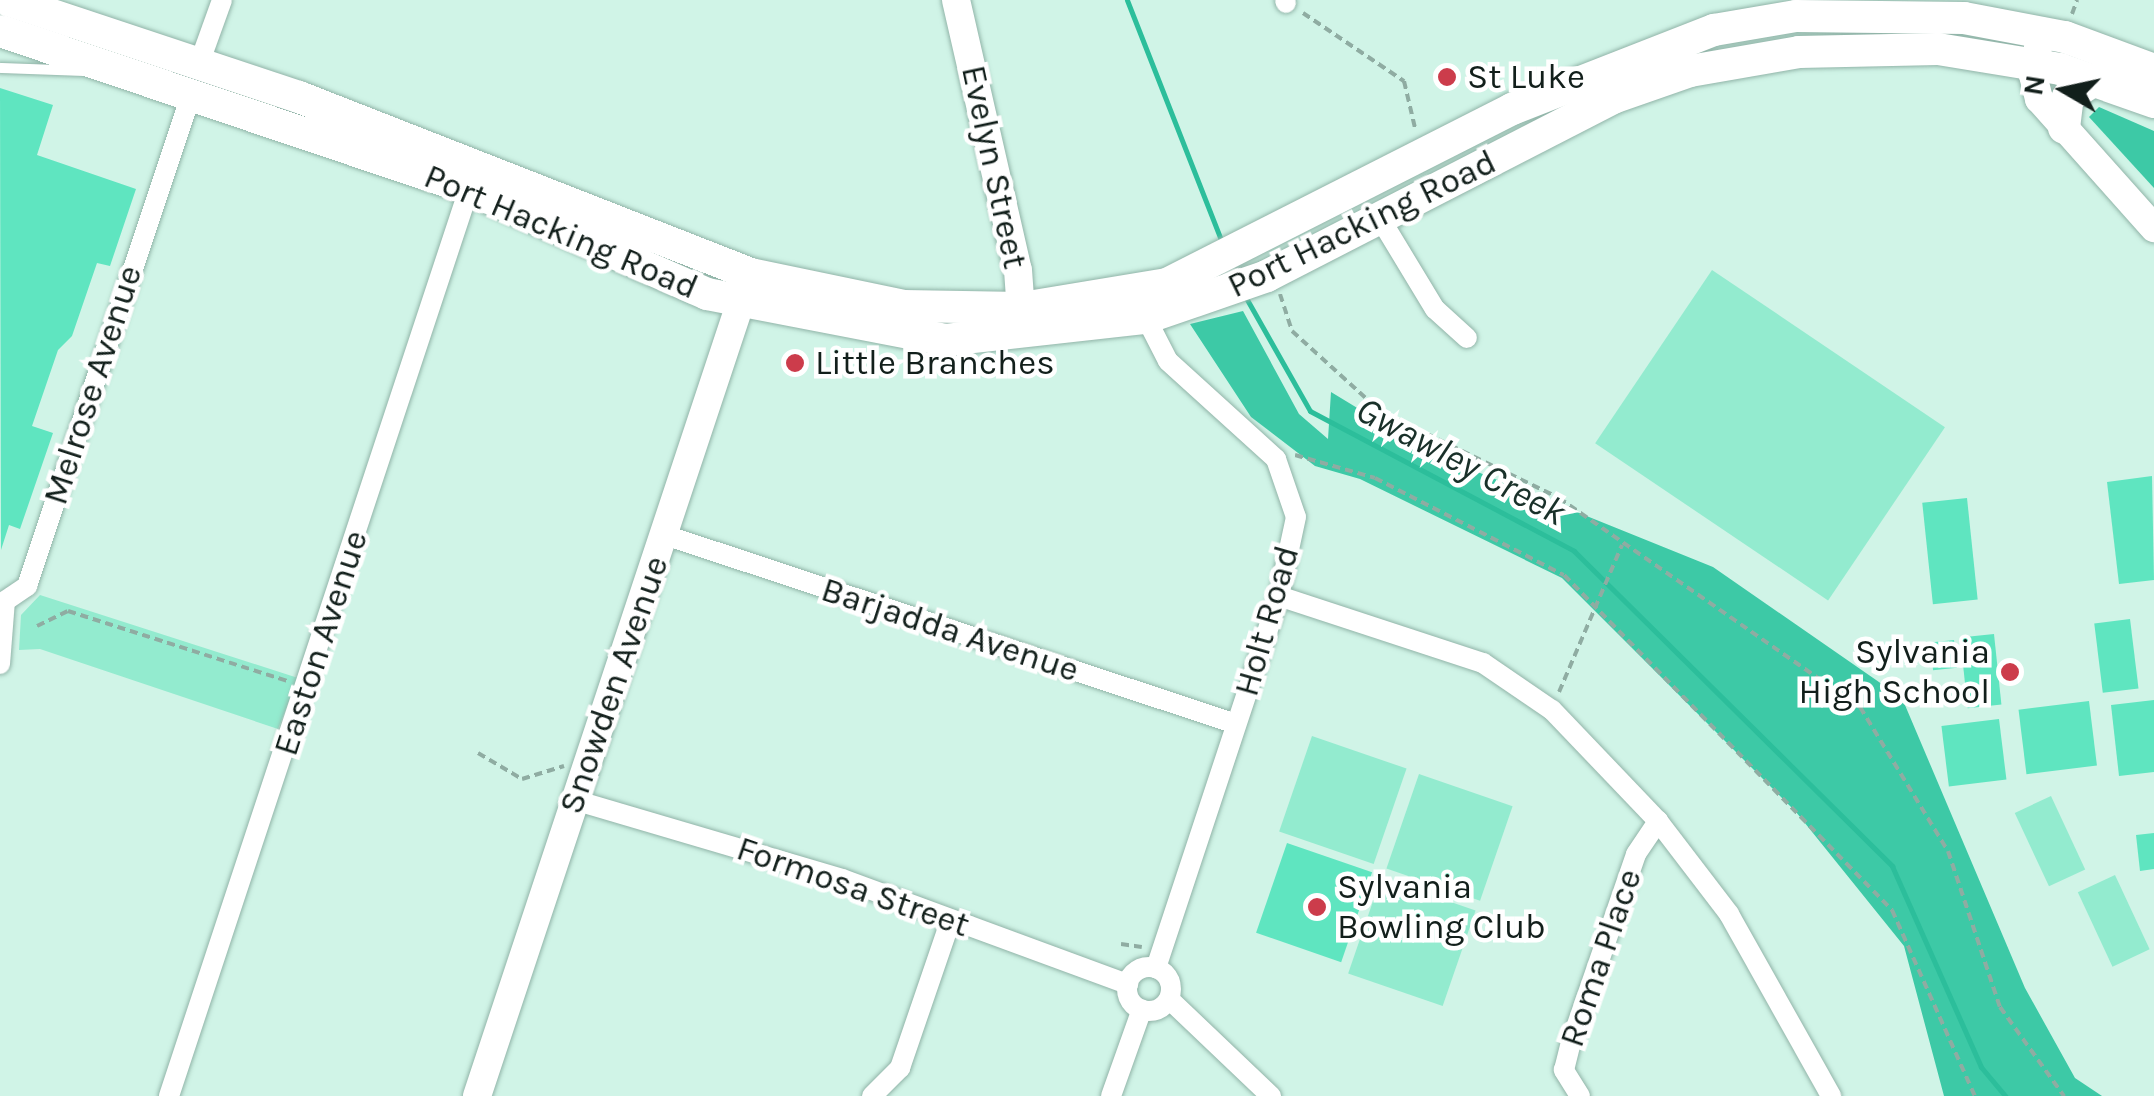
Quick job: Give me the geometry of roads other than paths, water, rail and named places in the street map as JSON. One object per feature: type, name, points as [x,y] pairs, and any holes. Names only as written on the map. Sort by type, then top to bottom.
[{"type":"main road","name":"Port Hacking Road","points":[[7,0],[299,97],[745,289]]},
{"type":"main road","name":"Port Hacking Road","points":[[1267,272],[1423,159],[1512,109],[1714,30],[1845,14],[2041,31],[2154,70]]},
{"type":"main road","points":[[66,20],[95,45],[178,72],[190,98],[218,84],[299,97]]},
{"type":"main road","name":"Port Hacking Road","points":[[0,31],[469,189],[745,289],[896,335],[1022,322],[1146,318],[1199,286]]},
{"type":"main road","name":"Port Hacking Road","points":[[1022,322],[1267,272],[1381,220],[1613,98],[1690,72],[1877,47],[2034,64],[2154,102]]},
{"type":"main road","points":[[2064,128],[2068,96],[2094,80]]},
{"type":"street","points":[[200,64],[222,0]]},
{"type":"street","name":"Evelyn Street","points":[[956,0],[1022,322]]},
{"type":"street","points":[[2041,31],[2034,64],[2036,93],[2154,228]]},
{"type":"street","name":"Melrose Avenue","points":[[0,664],[2,601],[27,586],[190,98]]},
{"type":"street","name":"Easton Avenue","points":[[169,1096],[469,189]]},
{"type":"street","points":[[1381,220],[1435,309],[1467,338]]},
{"type":"street","name":"Snowden Avenue","points":[[477,1096],[745,289]]},
{"type":"street","name":"Holt Road","points":[[1146,318],[1168,361],[1266,448],[1286,474],[1296,517],[1280,596],[1156,968]]},
{"type":"street","name":"Barjadda Avenue","points":[[665,535],[1236,724]]},
{"type":"street","points":[[1280,596],[1483,662],[1552,710],[1658,820],[1729,914],[1831,1096]]},
{"type":"street","name":"Formosa Street","points":[[574,800],[842,880],[1128,984]]},
{"type":"street","name":"Roma Place","points":[[1580,1096],[1564,1070],[1570,1042],[1636,854],[1658,820]]},
{"type":"street","points":[[872,1096],[900,1068],[950,922]]},
{"type":"street","points":[[1142,1009],[1128,984],[1156,968],[1169,980],[1168,998],[1272,1096]]},
{"type":"street","points":[[1111,1096],[1142,1009],[1168,998]]},
{"type":"lane","points":[[0,68],[112,68]]},
{"type":"waterway","name":"Gwawley Creek","points":[[1127,0],[1223,245]]},
{"type":"waterway","name":"Gwawley Creek","points":[[1245,296],[1310,411],[1574,551],[1892,866],[1981,1067],[2005,1096]]},
{"type":"place","name":"St Luke","points":[[1447,77]]},
{"type":"place","name":"Little Branches","points":[[795,363]]},
{"type":"place","name":"Sylvania High School","points":[[2010,672]]},
{"type":"place","name":"Sylvania Bowling Club","points":[[1317,907]]}]
